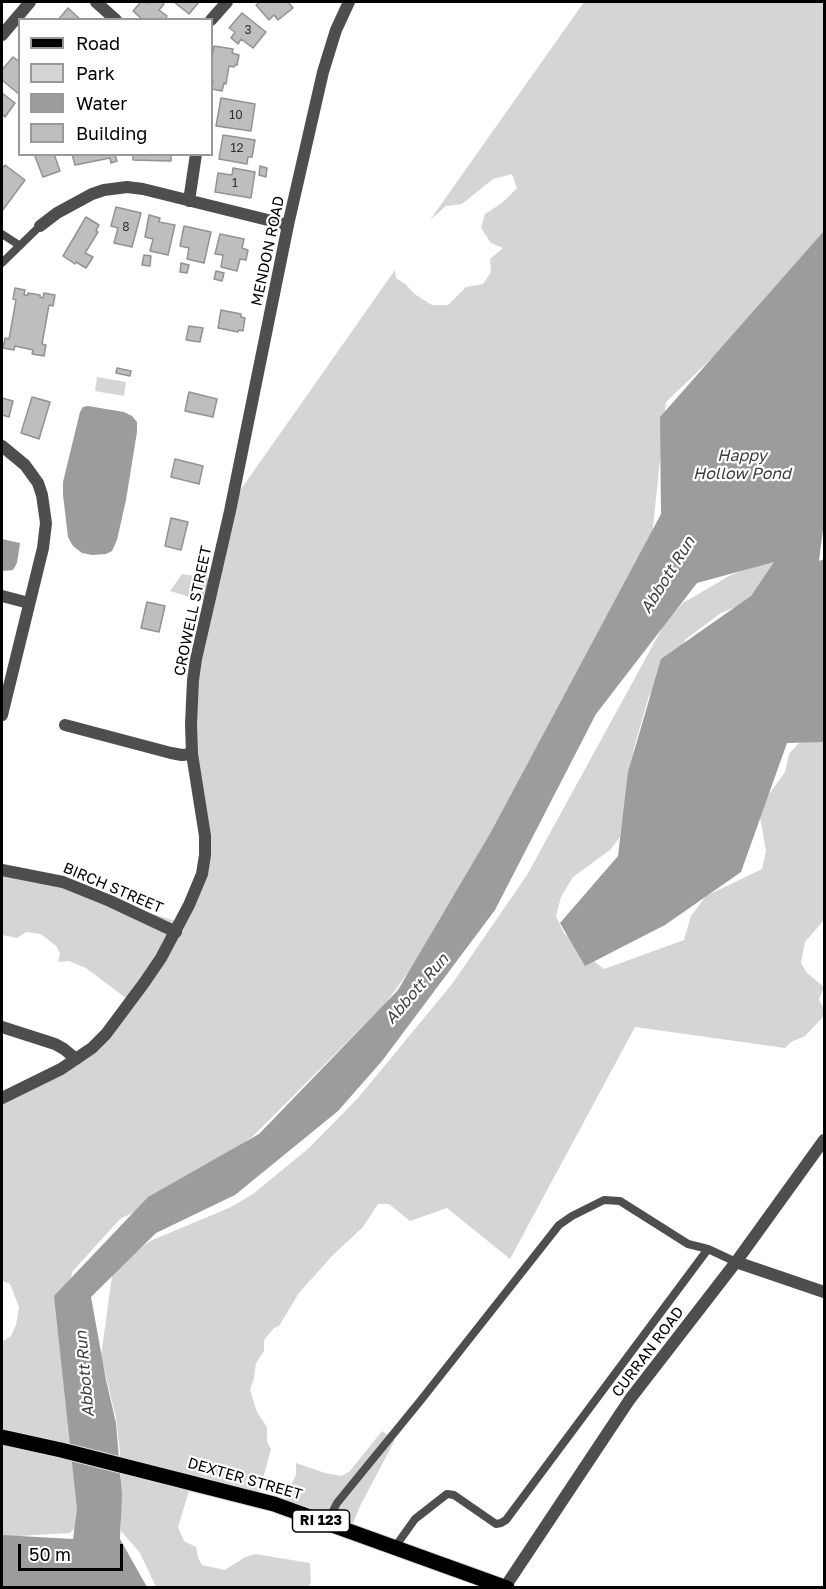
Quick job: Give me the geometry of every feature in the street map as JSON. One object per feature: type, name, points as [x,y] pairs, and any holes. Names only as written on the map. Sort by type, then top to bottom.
[{"type":"main road","name":"DEXTER STREET","points":[[2,1437],[274,1504],[505,1587]]},
{"type":"street","points":[[2,34],[30,2]]},
{"type":"street","points":[[96,2],[114,18]]},
{"type":"street","points":[[213,18],[227,2]]},
{"type":"street","name":"MENDON ROAD","points":[[230,511],[288,225],[323,72],[336,30],[349,2]]},
{"type":"street","points":[[189,201],[196,156]]},
{"type":"street","points":[[40,226],[57,213],[92,194],[127,187],[288,225]]},
{"type":"street","points":[[2,446],[25,465],[38,483],[45,508],[46,523],[2,715]]},
{"type":"street","name":"CROWELL STREET","points":[[2,1098],[47,1077],[92,1048],[116,1021],[144,983],[176,932],[196,890],[202,874],[205,836],[192,754],[192,700],[196,659],[230,511]]},
{"type":"street","points":[[2,596],[29,603]]},
{"type":"street","points":[[65,725],[171,753],[192,754]]},
{"type":"street","name":"BIRCH STREET","points":[[2,870],[63,882],[176,932]]},
{"type":"street","points":[[2,1028],[55,1044],[76,1059]]},
{"type":"street","name":"CURRAN ROAD","points":[[505,1587],[630,1399],[736,1262],[825,1140]]},
{"type":"street","points":[[736,1262],[825,1292]]},
{"type":"lane","points":[[2,263],[40,226]]},
{"type":"lane","points":[[2,234],[19,245]]},
{"type":"lane","points":[[327,1523],[338,1503],[559,1226],[572,1216],[604,1200],[620,1201],[688,1244],[708,1249],[736,1262]]},
{"type":"lane","points":[[395,1547],[415,1518],[447,1494],[454,1495],[496,1524],[506,1520],[708,1249]]},
{"type":"green space","points":[[584,2],[824,2],[824,254],[666,402],[652,537],[447,920],[385,1004],[254,1135],[192,1183],[120,1219],[72,1272],[64,1329],[81,1521],[70,1533],[2,1537],[2,1342],[11,1336],[16,1325],[19,1307],[10,1284],[2,1281],[2,1098],[74,1063],[130,1001],[86,968],[69,961],[58,962],[60,953],[56,946],[41,934],[26,932],[17,938],[2,935],[2,869],[176,921],[202,877],[193,686],[206,602],[170,591],[182,574],[214,579],[232,502],[395,270],[396,278],[432,305],[448,305],[466,287],[483,284],[491,272],[490,259],[503,248],[491,243],[481,228],[485,214],[502,203],[517,188],[512,174],[493,179],[462,204],[446,206],[430,220]]},
{"type":"green space","points":[[97,377],[126,382],[124,396],[95,391]]},
{"type":"green space","points":[[797,553],[743,604],[721,613],[686,639],[649,696],[634,748],[620,837],[610,850],[573,877],[561,897],[556,916],[564,933],[580,950],[604,969],[684,940],[691,916],[706,896],[762,869],[766,851],[760,817],[764,801],[785,772],[789,754],[799,743],[824,736],[824,920],[805,942],[801,963],[807,973],[824,987],[819,1000],[824,1008],[824,1016],[805,1036],[791,1042],[785,1048],[635,1027],[510,1259],[447,1208],[410,1221],[389,1204],[378,1204],[363,1227],[332,1256],[299,1293],[279,1326],[274,1328],[264,1340],[264,1351],[256,1363],[250,1390],[257,1412],[267,1427],[267,1442],[271,1449],[259,1493],[193,1478],[178,1527],[184,1541],[196,1547],[202,1565],[225,1570],[245,1557],[255,1554],[310,1563],[311,1583],[308,1587],[156,1587],[140,1553],[121,1531],[121,1461],[116,1418],[101,1356],[112,1276],[123,1262],[150,1241],[229,1208],[253,1194],[309,1148],[358,1098],[452,984],[527,875],[665,623],[683,603],[729,576],[779,555]]},
{"type":"green space","points":[[382,1431],[395,1440],[353,1524],[285,1500],[296,1474],[296,1463],[342,1476],[350,1471]]},
{"type":"water","name":"Happy Hollow Pond","points":[[824,231],[824,522],[819,561],[824,559],[824,742],[787,743],[741,872],[665,925],[585,966],[560,923],[618,856],[628,772],[661,659],[751,596],[774,562],[697,583],[596,714],[495,910],[382,1061],[338,1111],[235,1195],[156,1233],[91,1297],[116,1423],[122,1495],[120,1539],[147,1587],[2,1587],[2,1535],[73,1539],[77,1509],[54,1296],[148,1197],[259,1134],[398,990],[491,832],[661,514],[660,417]]},
{"type":"water","points":[[83,407],[124,412],[137,422],[126,500],[117,540],[112,551],[106,554],[82,553],[73,546],[68,537],[63,482],[80,412]]},
{"type":"water","points":[[2,539],[20,543],[17,563],[13,570],[2,571]]},
{"type":"building","points":[[141,2],[161,2],[164,4],[159,10],[167,16],[166,18],[141,18],[133,11]]},
{"type":"building","points":[[174,2],[199,2],[189,14]]},
{"type":"building","points":[[260,2],[288,2],[293,8],[278,20],[274,15],[269,20],[256,5]]},
{"type":"building","points":[[68,8],[79,18],[60,18]]},
{"type":"building","points":[[242,13],[266,32],[253,48],[241,39],[238,44],[231,38],[235,32],[229,28]]},
{"type":"building","points":[[214,46],[233,49],[232,53],[239,55],[237,65],[229,66],[226,84],[224,83],[222,91],[213,89]]},
{"type":"building","points":[[13,57],[18,61],[18,93],[2,80],[2,70]]},
{"type":"building","points":[[2,93],[15,103],[5,117],[2,114]]},
{"type":"building","points":[[221,98],[255,104],[251,131],[216,126]]},
{"type":"building","points":[[223,135],[255,140],[252,157],[248,157],[247,164],[219,159]]},
{"type":"building","points":[[35,156],[55,156],[60,171],[43,177]]},
{"type":"building","points":[[73,156],[116,156],[117,161],[111,163],[110,158],[75,165]]},
{"type":"building","points":[[133,156],[171,156],[171,161],[133,160]]},
{"type":"building","points":[[5,165],[25,180],[2,211],[2,169]]},
{"type":"building","points":[[260,166],[267,168],[266,177],[259,175]]},
{"type":"building","points":[[233,168],[255,172],[251,198],[215,192],[218,173],[232,175]]},
{"type":"building","points":[[116,207],[141,213],[132,247],[114,243],[118,228],[111,226]]},
{"type":"building","points":[[149,215],[160,218],[159,222],[175,225],[168,255],[150,251],[153,239],[145,237]]},
{"type":"building","points":[[86,217],[99,225],[96,231],[98,232],[85,253],[93,257],[86,268],[63,256]]},
{"type":"building","points":[[184,226],[211,232],[204,263],[187,259],[189,248],[180,246]]},
{"type":"building","points":[[220,234],[244,239],[242,248],[248,250],[246,260],[240,259],[237,271],[221,267],[223,255],[215,254]]},
{"type":"building","points":[[144,255],[151,256],[150,266],[142,265]]},
{"type":"building","points":[[181,263],[189,265],[187,273],[180,272]]},
{"type":"building","points":[[216,271],[224,273],[222,281],[214,279]]},
{"type":"building","points":[[15,288],[25,290],[24,295],[28,293],[40,295],[43,298],[44,293],[55,295],[53,306],[49,305],[42,344],[46,345],[44,356],[32,354],[33,350],[15,346],[14,350],[3,348],[5,338],[9,339],[16,300],[13,299]]},
{"type":"building","points":[[221,310],[241,314],[241,317],[245,318],[243,331],[218,328]]},
{"type":"building","points":[[189,326],[203,328],[200,342],[186,340]]},
{"type":"building","points":[[117,368],[131,371],[130,376],[116,373]]},
{"type":"building","points":[[189,392],[217,399],[213,417],[185,411]]},
{"type":"building","points":[[32,397],[50,402],[39,439],[21,433]]},
{"type":"building","points":[[2,398],[13,401],[9,417],[2,415]]},
{"type":"building","points":[[175,459],[203,466],[199,484],[171,477]]},
{"type":"building","points":[[171,518],[188,522],[181,550],[165,546]]},
{"type":"building","points":[[147,602],[165,606],[159,632],[141,628]]},
{"type":"water label","name":"Abbott Run","points":[[668,575]]},
{"type":"water label","name":"Abbott Run","points":[[417,989]]},
{"type":"water label","name":"Abbott Run","points":[[85,1374]]}]
